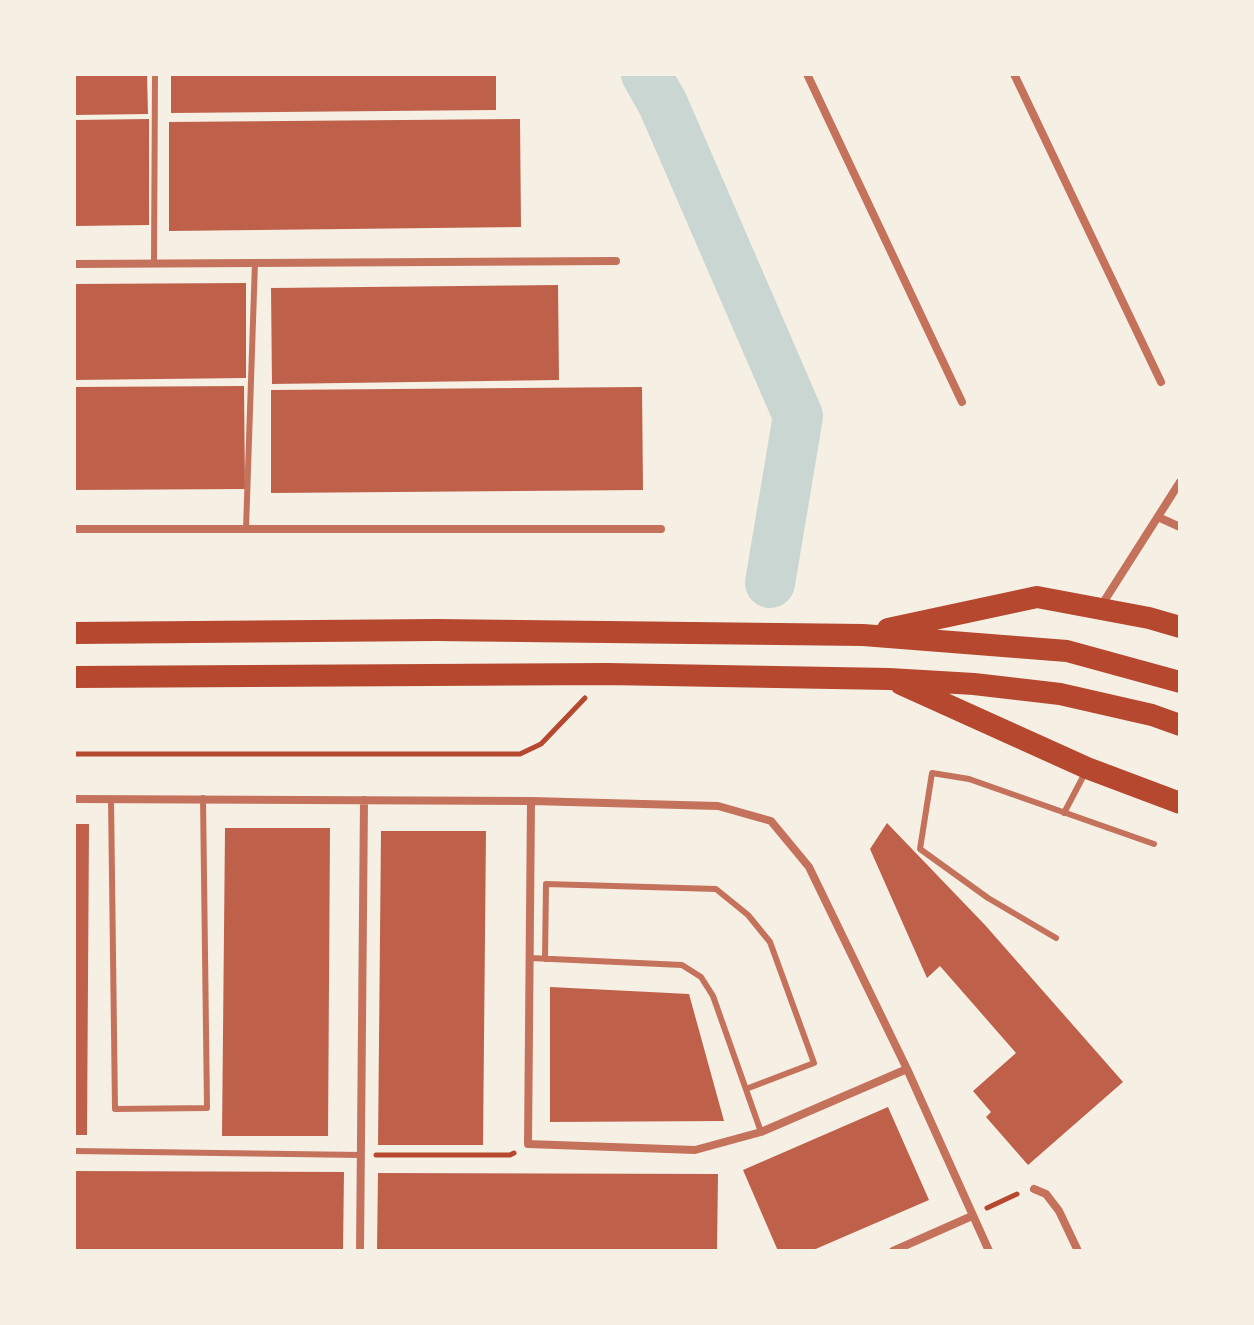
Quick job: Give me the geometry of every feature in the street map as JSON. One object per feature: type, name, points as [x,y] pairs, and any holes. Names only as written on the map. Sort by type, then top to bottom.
[{"type":"highway","points":[[863,635],[1037,597],[1149,618],[1180,627]]},
{"type":"highway","points":[[74,633],[436,630],[863,635],[1067,651],[1172,680]]},
{"type":"highway","points":[[74,677],[607,674],[889,679],[974,684],[1060,694],[1152,715],[1180,725]]},
{"type":"highway","points":[[889,679],[1087,768],[1180,803]]},
{"type":"street","points":[[807,74],[962,402]]},
{"type":"street","points":[[1014,74],[1161,382]]},
{"type":"street","points":[[74,264],[616,261]]},
{"type":"street","points":[[1100,608],[1180,482]]},
{"type":"street","points":[[1158,517],[1180,527]]},
{"type":"street","points":[[74,529],[661,529]]},
{"type":"street","points":[[74,799],[531,801],[718,806],[771,821],[809,867],[907,1069],[989,1251]]},
{"type":"street","points":[[360,1251],[364,800]]},
{"type":"street","points":[[531,801],[528,1144],[695,1150],[761,1132],[907,1069]]},
{"type":"street","points":[[1034,1189],[1046,1194],[1059,1211],[1078,1251]]},
{"type":"street","points":[[893,1251],[972,1216]]},
{"type":"lane","points":[[154,263],[155,74]]},
{"type":"lane","points":[[246,529],[255,262]]},
{"type":"lane","points":[[1064,813],[1087,768]]},
{"type":"lane","points":[[1056,938],[988,898],[920,849],[932,773],[969,779],[1154,844]]},
{"type":"lane","points":[[111,799],[115,1109],[207,1108],[203,798]]},
{"type":"lane","points":[[545,959],[546,884],[716,889],[748,915],[770,942],[814,1063],[746,1089]]},
{"type":"lane","points":[[530,958],[682,965],[701,977],[713,996],[761,1132]]},
{"type":"lane","points":[[74,1151],[361,1155]]},
{"type":"path","points":[[74,754],[520,754],[541,744],[607,674]]},
{"type":"path","points":[[361,1155],[510,1155],[528,1144]]},
{"type":"path","points":[[972,1216],[1016,1194],[1034,1189]]},
{"type":"building","points":[[74,74],[147,74],[148,114],[74,115]]},
{"type":"building","points":[[171,74],[496,75],[496,110],[171,113]]},
{"type":"building","points":[[149,119],[149,225],[74,226],[74,120]]},
{"type":"building","points":[[520,119],[521,227],[169,231],[169,122]]},
{"type":"building","points":[[246,283],[246,378],[74,380],[74,284]]},
{"type":"building","points":[[558,285],[559,380],[272,384],[271,288]]},
{"type":"building","points":[[244,386],[245,489],[74,490],[74,387]]},
{"type":"building","points":[[642,387],[643,490],[271,493],[271,390]]},
{"type":"building","points":[[887,823],[985,925],[1123,1082],[1028,1165],[986,1117],[991,1112],[973,1091],[1016,1053],[940,966],[927,978],[870,849]]},
{"type":"building","points":[[74,824],[89,824],[87,1135],[74,1135]]},
{"type":"building","points":[[225,828],[330,828],[328,1136],[222,1136]]},
{"type":"building","points":[[381,831],[486,831],[483,1145],[378,1145]]},
{"type":"building","points":[[550,987],[689,994],[724,1121],[550,1122]]},
{"type":"building","points":[[888,1107],[929,1200],[811,1251],[778,1251],[743,1170]]},
{"type":"building","points":[[74,1171],[344,1172],[343,1251],[74,1251]]},
{"type":"building","points":[[378,1173],[718,1174],[717,1251],[377,1251]]},
{"type":"waterway","points":[[646,74],[663,104],[798,416],[770,583]]}]
